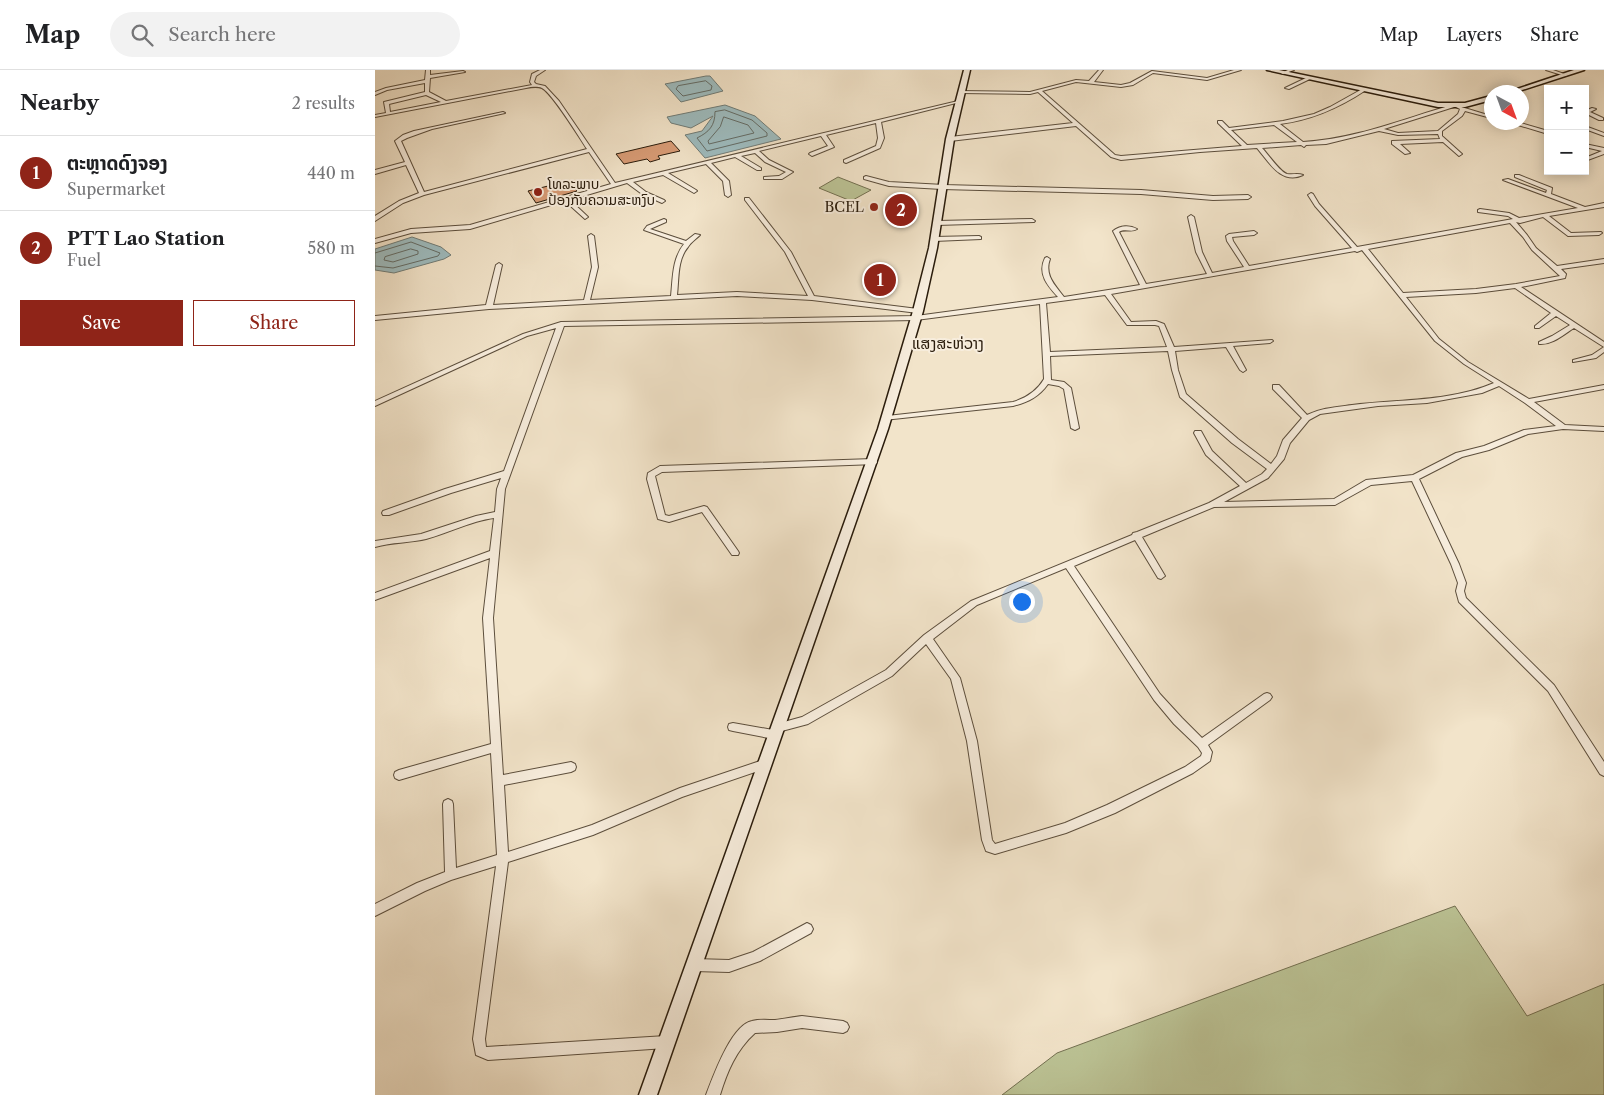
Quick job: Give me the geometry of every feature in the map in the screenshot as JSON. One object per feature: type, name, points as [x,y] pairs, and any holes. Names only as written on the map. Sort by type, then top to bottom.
[{"type":"street","points":[[427,93],[428,70]]},
{"type":"street","points":[[535,86],[532,82],[534,75],[543,70]]},
{"type":"street","points":[[648,1095],[887,418],[917,315],[937,223],[950,139],[967,70]]},
{"type":"street","points":[[1091,82],[1101,70]]},
{"type":"street","points":[[375,241],[423,229],[470,227],[629,182],[878,121],[959,97],[1039,91],[1068,82],[1128,85],[1150,73],[1159,72],[1207,79],[1239,70]]},
{"type":"street","points":[[1270,70],[1438,106],[1457,107],[1484,115]]},
{"type":"street","points":[[1283,73],[1292,70]]},
{"type":"street","points":[[1548,70],[1565,75]]},
{"type":"street","points":[[1529,86],[1581,70]]},
{"type":"street","points":[[375,94],[386,89],[463,72]]},
{"type":"street","points":[[1287,88],[1310,78]]},
{"type":"street","points":[[375,116],[535,86],[544,87],[549,91],[614,186]]},
{"type":"street","points":[[1229,129],[1293,122],[1323,113],[1350,100],[1364,90]]},
{"type":"street","points":[[1039,91],[1113,156],[1121,158],[1326,142],[1377,130],[1484,100]]},
{"type":"street","points":[[388,113],[386,103],[427,93],[444,102]]},
{"type":"street","points":[[1377,130],[1398,134],[1440,132],[1460,115],[1457,107]]},
{"type":"street","points":[[1594,109],[1586,112],[1602,119]]},
{"type":"street","points":[[422,194],[397,141],[400,138],[416,132],[503,114]]},
{"type":"street","points":[[1589,124],[1602,119]]},
{"type":"street","points":[[846,161],[878,148],[881,138],[878,121]]},
{"type":"street","points":[[1220,122],[1247,148]]},
{"type":"street","points":[[950,139],[1078,124]]},
{"type":"street","points":[[1276,124],[1304,145]]},
{"type":"street","points":[[1529,128],[1544,133]]},
{"type":"street","points":[[1589,128],[1604,135]]},
{"type":"street","points":[[1377,130],[1407,153]]},
{"type":"street","points":[[1440,132],[1443,140],[1459,154]]},
{"type":"street","points":[[812,154],[831,147],[823,134]]},
{"type":"street","points":[[1394,143],[1443,140]]},
{"type":"street","points":[[1589,146],[1604,151]]},
{"type":"street","points":[[1259,147],[1281,173],[1289,176],[1300,175]]},
{"type":"street","points":[[375,219],[401,202],[422,194],[590,150]]},
{"type":"street","points":[[756,151],[767,161],[791,172],[780,178],[766,178]]},
{"type":"street","points":[[1589,158],[1604,151]]},
{"type":"street","points":[[737,156],[759,169]]},
{"type":"street","points":[[708,162],[726,181],[727,195]]},
{"type":"street","points":[[375,172],[408,163]]},
{"type":"street","points":[[664,173],[694,191]]},
{"type":"street","points":[[1517,176],[1550,189],[1548,195]]},
{"type":"street","points":[[866,178],[887,184],[1141,192],[1213,198],[1248,197]]},
{"type":"street","points":[[1506,180],[1583,208]]},
{"type":"street","points":[[629,182],[644,193],[662,201]]},
{"type":"street","points":[[1311,195],[1317,206],[1360,249],[1401,295],[1437,340],[1465,363],[1528,401],[1563,427]]},
{"type":"street","points":[[747,199],[788,252],[812,298]]},
{"type":"street","points":[[566,200],[585,217]]},
{"type":"street","points":[[375,404],[525,335],[561,324],[917,315],[1063,300],[1604,205]]},
{"type":"street","points":[[1479,211],[1509,215],[1520,221]]},
{"type":"street","points":[[1545,216],[1570,235],[1599,233]]},
{"type":"street","points":[[1191,217],[1199,252],[1210,274]]},
{"type":"street","points":[[664,221],[647,230],[685,244]]},
{"type":"street","points":[[937,223],[1032,221]]},
{"type":"street","points":[[1401,295],[1476,291],[1563,277],[1563,274],[1557,268],[1534,249],[1512,222]]},
{"type":"street","points":[[1134,229],[1121,228],[1116,232],[1144,286]]},
{"type":"street","points":[[375,232],[387,237]]},
{"type":"street","points":[[1247,267],[1230,241],[1229,236],[1254,233]]},
{"type":"street","points":[[674,296],[679,254],[685,244],[697,235]]},
{"type":"street","points":[[587,301],[595,267],[591,236]]},
{"type":"street","points":[[934,239],[979,238]]},
{"type":"street","points":[[1047,259],[1043,267],[1043,273],[1063,300]]},
{"type":"street","points":[[1557,268],[1604,261]]},
{"type":"street","points":[[489,307],[499,265]]},
{"type":"street","points":[[1516,286],[1604,345]]},
{"type":"street","points":[[1107,293],[1129,324],[1156,323],[1162,325],[1171,349],[1183,395],[1235,441],[1272,470]]},
{"type":"street","points":[[375,318],[489,307],[737,294],[812,298],[917,315]]},
{"type":"street","points":[[887,418],[1013,404],[1027,400],[1035,395],[1048,379],[1043,302]]},
{"type":"street","points":[[1537,327],[1555,313]]},
{"type":"street","points":[[561,324],[501,489],[488,618],[503,858],[479,1039],[480,1050],[488,1054],[666,1042]]},
{"type":"street","points":[[1541,344],[1555,339],[1560,333],[1574,325]]},
{"type":"street","points":[[1046,354],[1171,349],[1269,341]]},
{"type":"street","points":[[1228,344],[1243,370]]},
{"type":"street","points":[[1575,362],[1594,357],[1604,349]]},
{"type":"street","points":[[1047,382],[1061,384],[1067,388],[1075,428]]},
{"type":"street","points":[[733,727],[776,732],[804,721],[889,673],[927,638],[968,606],[1212,505],[1265,476],[1272,470],[1281,457],[1286,442],[1306,418],[1318,412],[1343,407],[1427,402],[1482,390],[1498,384]]},
{"type":"street","points":[[1275,387],[1306,418]]},
{"type":"street","points":[[1528,401],[1604,387]]},
{"type":"street","points":[[1212,505],[1335,502],[1369,482],[1415,478],[1459,455],[1486,448],[1527,432],[1563,427],[1604,429]]},
{"type":"street","points":[[1199,433],[1209,453],[1245,487]]},
{"type":"street","points":[[735,553],[704,509],[669,519],[661,517],[651,474],[660,469],[873,462]]},
{"type":"street","points":[[386,513],[507,473]]},
{"type":"street","points":[[1415,478],[1455,564],[1462,584],[1460,591],[1461,600],[1551,688],[1604,771]]},
{"type":"street","points":[[375,544],[390,539],[407,540],[422,537],[478,516],[499,514]]},
{"type":"street","points":[[1136,535],[1161,576]]},
{"type":"street","points":[[375,597],[495,553]]},
{"type":"street","points":[[927,638],[955,678],[972,741],[987,840],[990,847],[995,849],[1066,828],[1111,809],[1195,766],[1206,758],[1207,752],[1202,744],[1178,721],[1157,696],[1068,564]]},
{"type":"street","points":[[1202,744],[1267,697]]},
{"type":"street","points":[[399,775],[495,748]]},
{"type":"street","points":[[375,910],[421,887],[451,875],[593,830],[680,793],[766,764]]},
{"type":"street","points":[[498,781],[571,767]]},
{"type":"street","points":[[448,804],[451,875]]},
{"type":"street","points":[[694,965],[729,966],[756,957],[807,929]]},
{"type":"street","points":[[713,1095],[722,1068],[732,1049],[752,1027],[802,1022],[843,1027]]},
{"type":"green space","points":[[838,177],[871,190],[851,201],[819,188]]},
{"type":"green space","points":[[1455,906],[1527,1016],[1604,984],[1604,1095],[1002,1095],[1057,1053]]},
{"type":"water","points":[[710,76],[723,91],[681,102],[665,84]]},
{"type":"water","points":[[725,105],[755,116],[781,139],[705,158],[685,135],[702,131],[713,116],[691,128],[671,123],[667,117]]},
{"type":"water","points":[[412,237],[441,247],[451,255],[444,259],[394,273],[375,270],[375,249]]},
{"type":"building","points":[[671,141],[680,151],[658,156],[660,159],[650,162],[647,159],[624,164],[616,154]]},
{"type":"building","name":"ໂທລະພາບ ປ້ອງກັນຄວາມສະຫງົບ","points":[[568,181],[577,191],[536,203],[528,191]]},
{"type":"place","name":"ໂທລະພາບ ປ້ອງກັນຄວາມສະຫງົບ","points":[[538,192]]},
{"type":"place","name":"BCEL","points":[[874,207]]},
{"type":"place","name":"PTT Lao Station","points":[[901,210]]},
{"type":"place","name":"ຕະຫຼາດດົງຈອງ","points":[[880,280]]},
{"type":"district","name":"ແສງສະຫ່ວາງ","points":[[948,343]]}]
